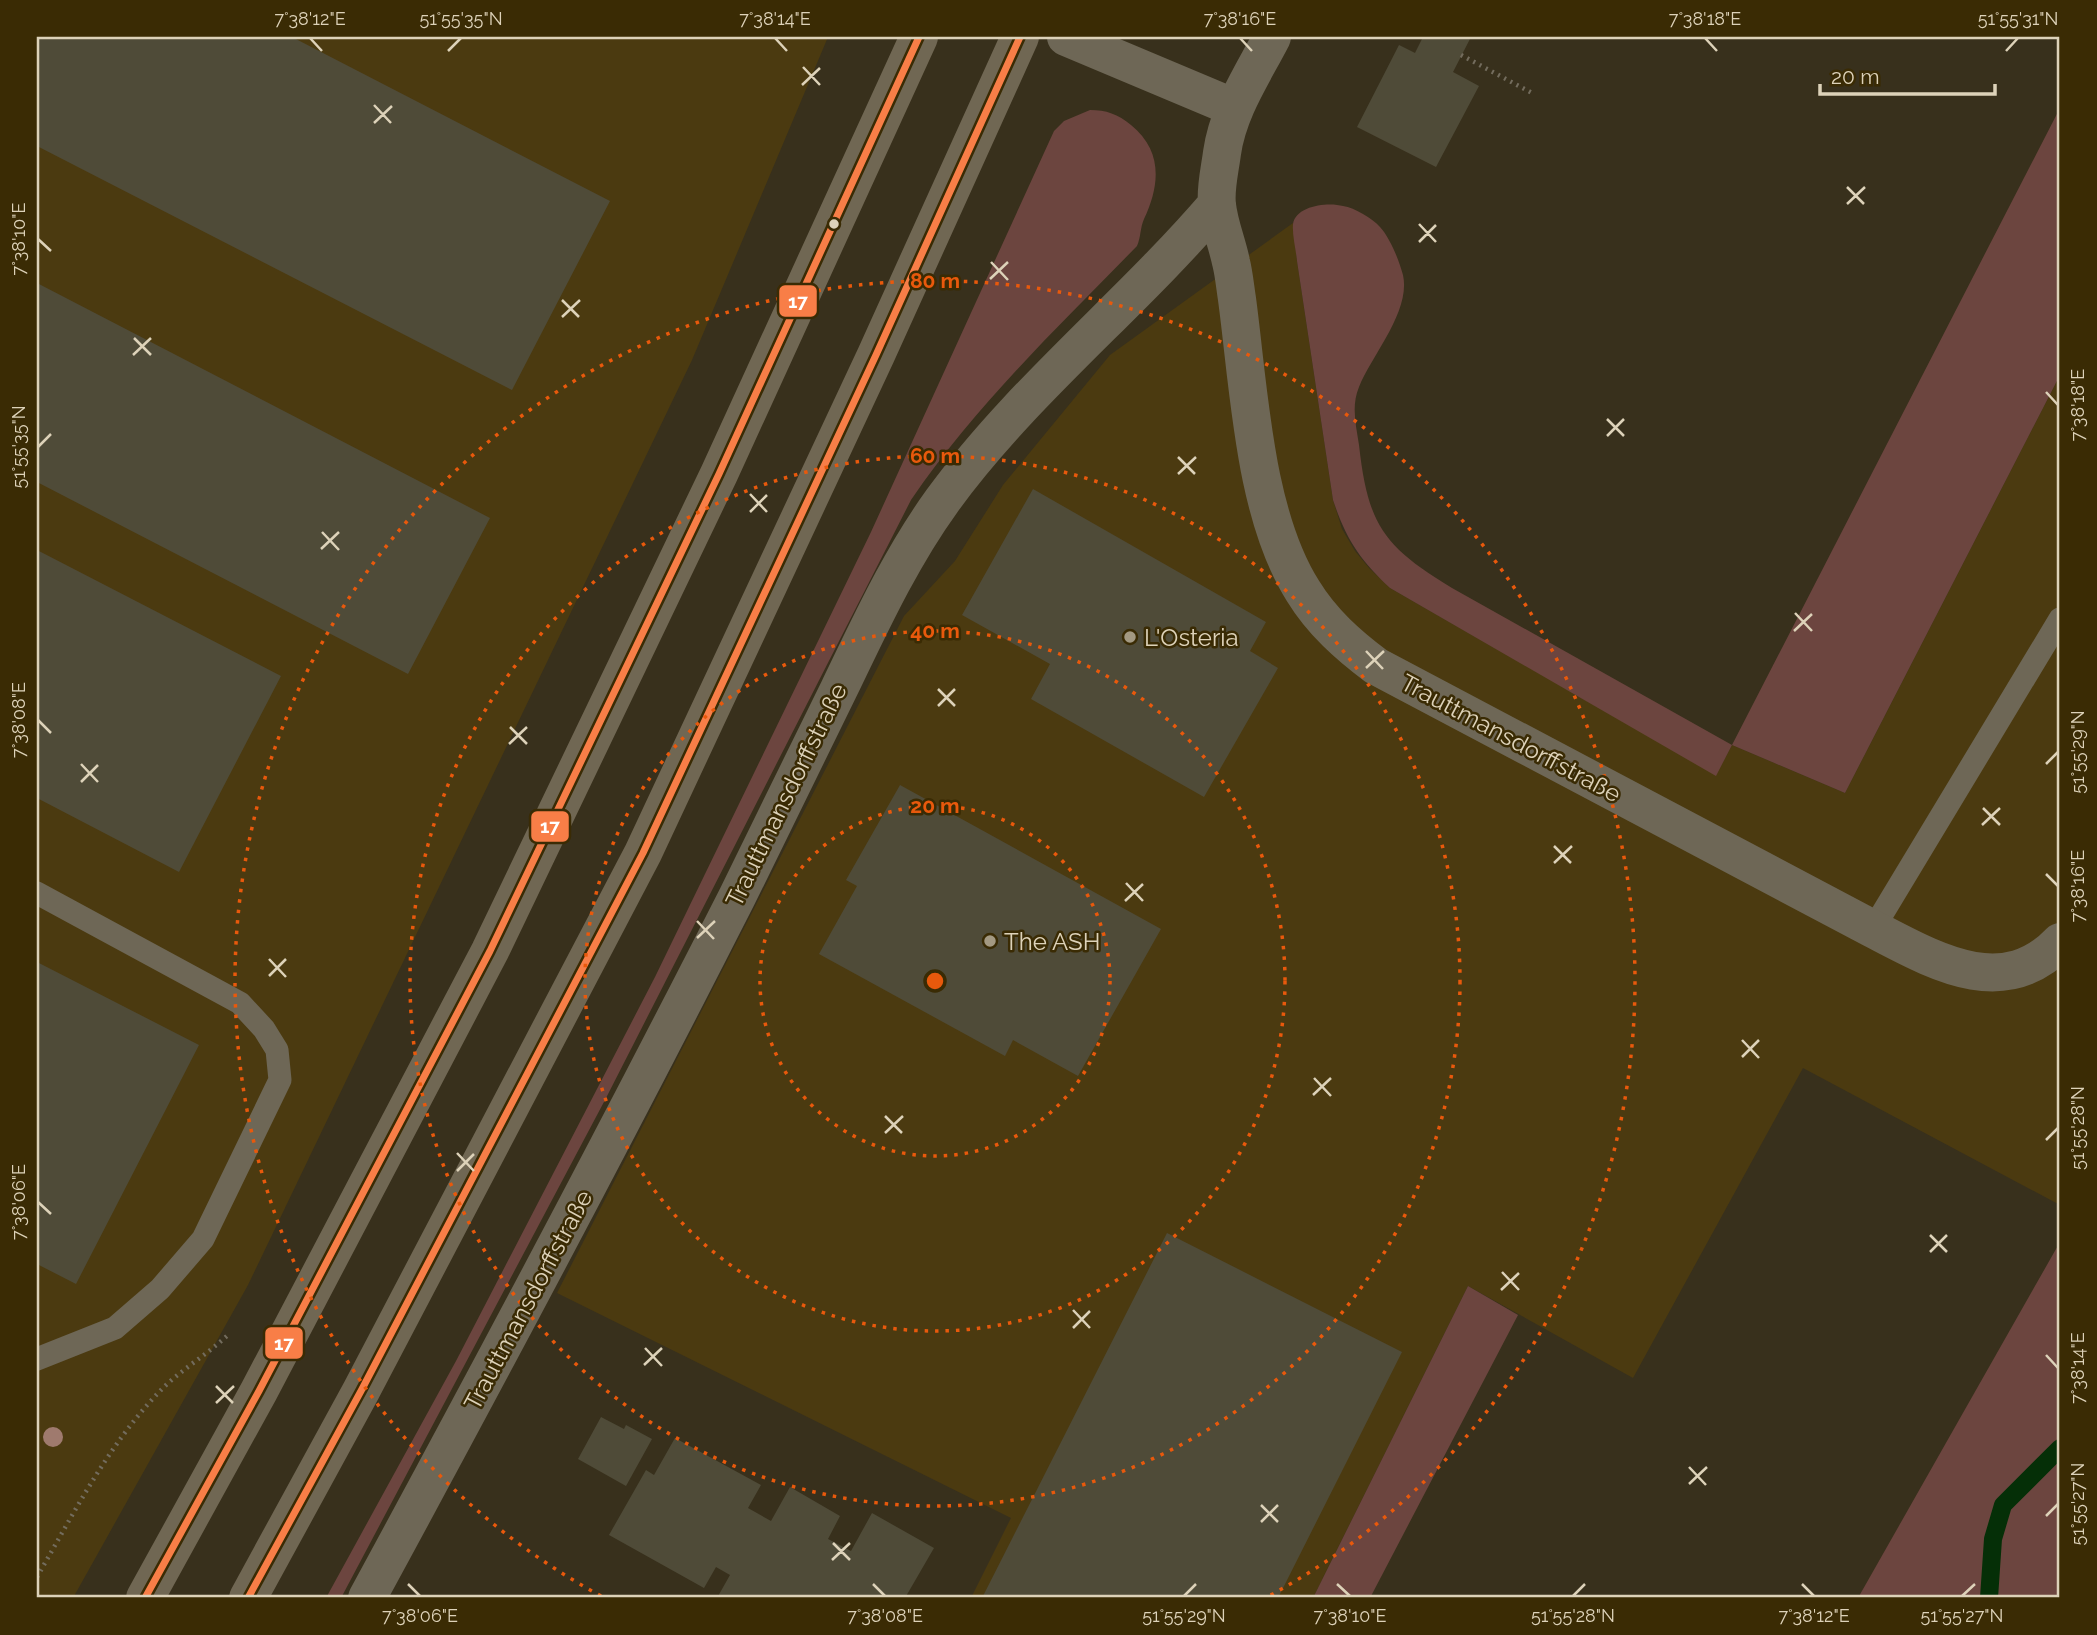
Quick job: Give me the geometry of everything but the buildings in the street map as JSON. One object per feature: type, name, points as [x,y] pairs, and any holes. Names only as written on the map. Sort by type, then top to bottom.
[{"type":"main road","points":[[145,1598],[259,1391],[490,951],[719,474],[919,37]]},
{"type":"main road","points":[[248,1598],[361,1391],[643,853],[876,355],[1020,37]]},
{"type":"street","points":[[1066,37],[1235,108]]},
{"type":"street","name":"Trauttmansdorffstraße","points":[[1272,37],[1251,72],[1235,108],[1223,149],[1217,204],[1232,265],[1251,418],[1262,475],[1286,558],[1302,590],[1322,617],[1346,643],[1377,666],[1873,929],[1951,967],[1973,972],[2016,970],[2035,961],[2060,942]]},
{"type":"street","name":"Trauttmansdorffstraße","points":[[367,1598],[533,1293],[636,1095],[867,631],[917,539],[949,492],[1014,414],[1191,235],[1217,204]]},
{"type":"lane","points":[[1873,929],[2060,620]]},
{"type":"lane","points":[[37,893],[240,1003],[264,1029],[277,1049],[280,1080],[203,1239],[160,1289],[115,1328],[37,1359]]},
{"type":"path","points":[[1461,55],[1532,93]]},
{"type":"path","points":[[37,1577],[102,1467],[138,1419],[163,1389],[230,1333]]},
{"type":"shaded area","points":[[37,37],[828,37],[692,360],[248,1285],[73,1598],[37,1598]]},
{"type":"shaded area","points":[[2060,108],[2060,375],[1845,793],[1732,745]]},
{"type":"shaded area","points":[[1090,110],[1112,113],[1126,121],[1141,135],[1153,157],[1156,169],[1153,194],[1137,246],[990,400],[962,432],[911,500],[605,1100],[341,1598],[326,1598],[456,1361],[655,977],[871,532],[1054,131],[1064,121]]},
{"type":"shaded area","points":[[1330,204],[1348,207],[1363,214],[1384,232],[1397,256],[1403,275],[1404,289],[1396,318],[1359,387],[1355,408],[1368,495],[1383,531],[1410,559],[1452,588],[1732,745],[1716,776],[1390,588],[1370,568],[1349,538],[1333,500],[1294,238],[1293,224],[1300,213],[1314,206]]},
{"type":"shaded area","points":[[1293,223],[1333,500],[1342,529],[1355,551],[1390,588],[1716,775],[1732,745],[1845,793],[2060,375],[2060,1205],[1803,1068],[1633,1378],[1468,1286],[1313,1598],[971,1598],[1011,1518],[557,1293],[904,616],[955,561],[1003,485],[1110,355]]},
{"type":"shaded area","points":[[2060,1242],[2060,1598],[1858,1598]]},
{"type":"shaded area","points":[[1468,1286],[1518,1315],[1370,1598],[1313,1598]]},
{"type":"waterway","points":[[1989,1598],[1993,1539],[2003,1505],[2060,1448]]},
{"type":"transit line","name":"17","points":[[145,1598],[259,1391],[490,951],[719,474],[919,37]]},
{"type":"transit line","name":"17","points":[[248,1598],[361,1391],[643,853],[876,355],[1020,37]]},
{"type":"place","name":"L'Osteria","points":[[1130,637]]},
{"type":"place","name":"The ASH","points":[[990,941]]}]
